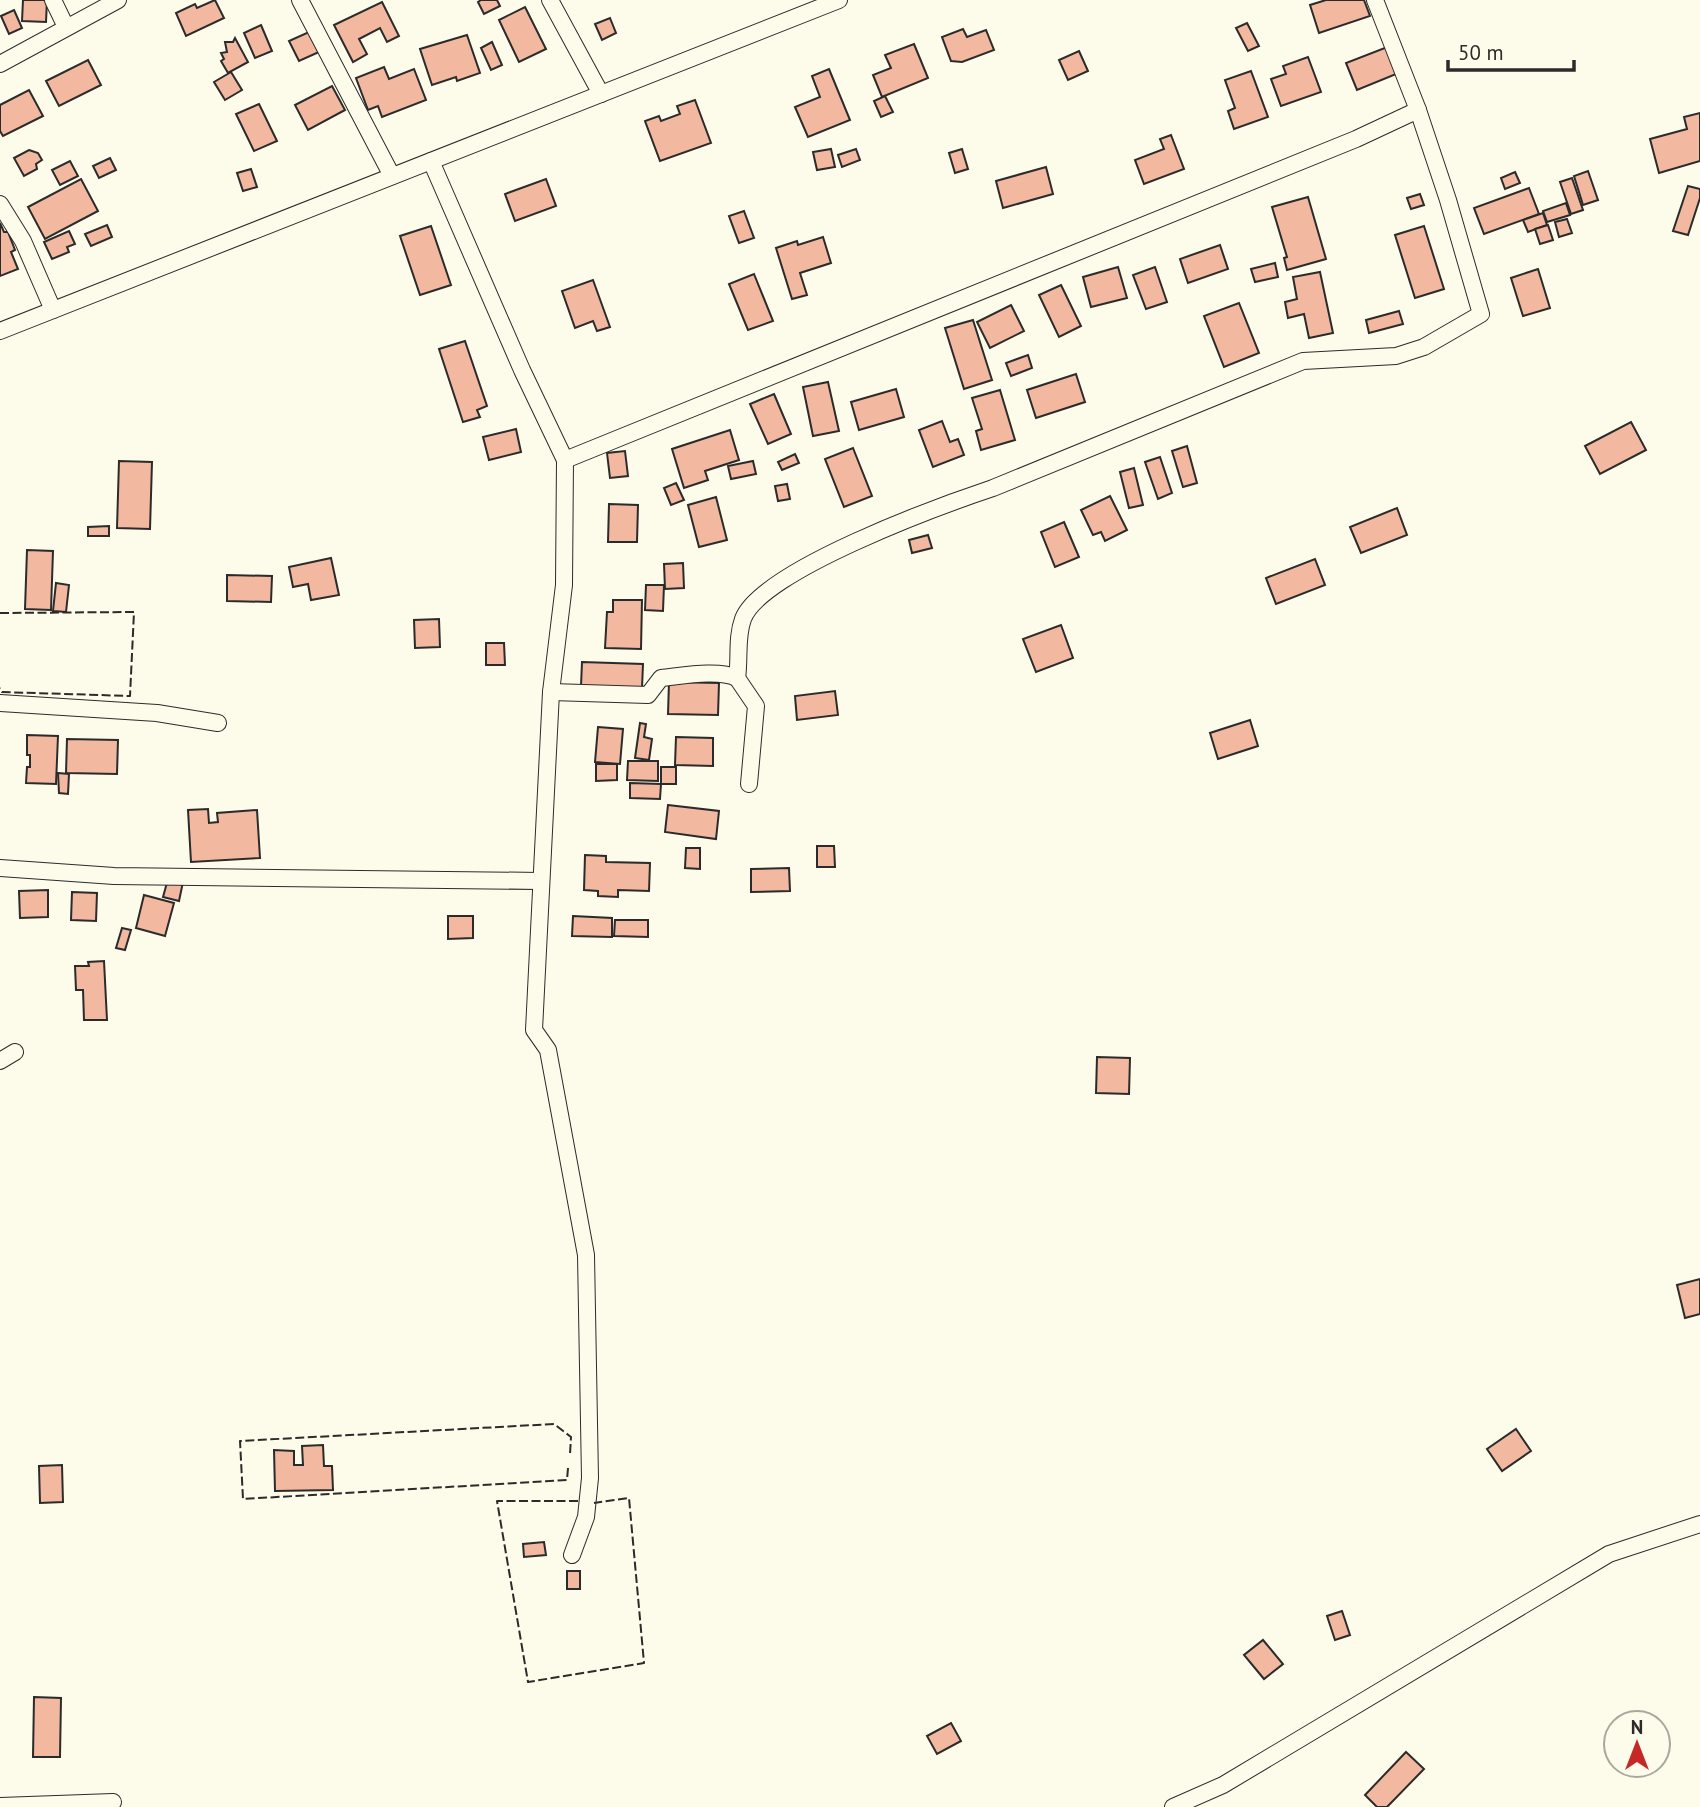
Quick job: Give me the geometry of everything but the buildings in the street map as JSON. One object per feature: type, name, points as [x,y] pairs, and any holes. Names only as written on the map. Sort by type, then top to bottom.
[{"type":"street","points":[[53,0],[66,27]]},
{"type":"street","points":[[0,64],[118,0]]},
{"type":"street","points":[[300,0],[392,176]]},
{"type":"street","points":[[550,0],[601,94]]},
{"type":"street","points":[[0,331],[839,0]]},
{"type":"street","points":[[737,678],[738,644],[743,618],[756,600],[778,583],[862,538],[942,504],[993,488],[1303,361],[1396,356],[1424,347],[1481,314],[1448,200],[1418,110],[1375,0]]},
{"type":"street","points":[[565,460],[1344,144],[1418,110]]},
{"type":"street","points":[[431,161],[522,370],[565,460],[564,585],[551,692],[534,1031],[548,1050],[586,1255],[590,1478],[586,1517],[572,1555]]},
{"type":"street","points":[[0,204],[23,241],[53,310]]},
{"type":"street","points":[[551,692],[648,695],[661,678],[729,674],[737,678],[756,706],[749,784]]},
{"type":"street","points":[[0,703],[156,713],[218,723]]},
{"type":"street","points":[[0,869],[114,876],[540,881]]},
{"type":"street","points":[[0,1061],[15,1052]]},
{"type":"street","points":[[1173,1807],[1223,1785],[1609,1553],[1700,1524]]},
{"type":"street","points":[[0,1806],[113,1802]]},
{"type":"fence","points":[[0,613],[134,612],[130,696],[2,692],[0,688]]},
{"type":"fence","points":[[568,1468],[567,1480],[243,1499],[240,1441],[554,1424],[571,1437],[570,1454]]},
{"type":"fence","points":[[578,1501],[497,1501],[528,1682],[644,1663],[629,1498],[594,1503]]}]
